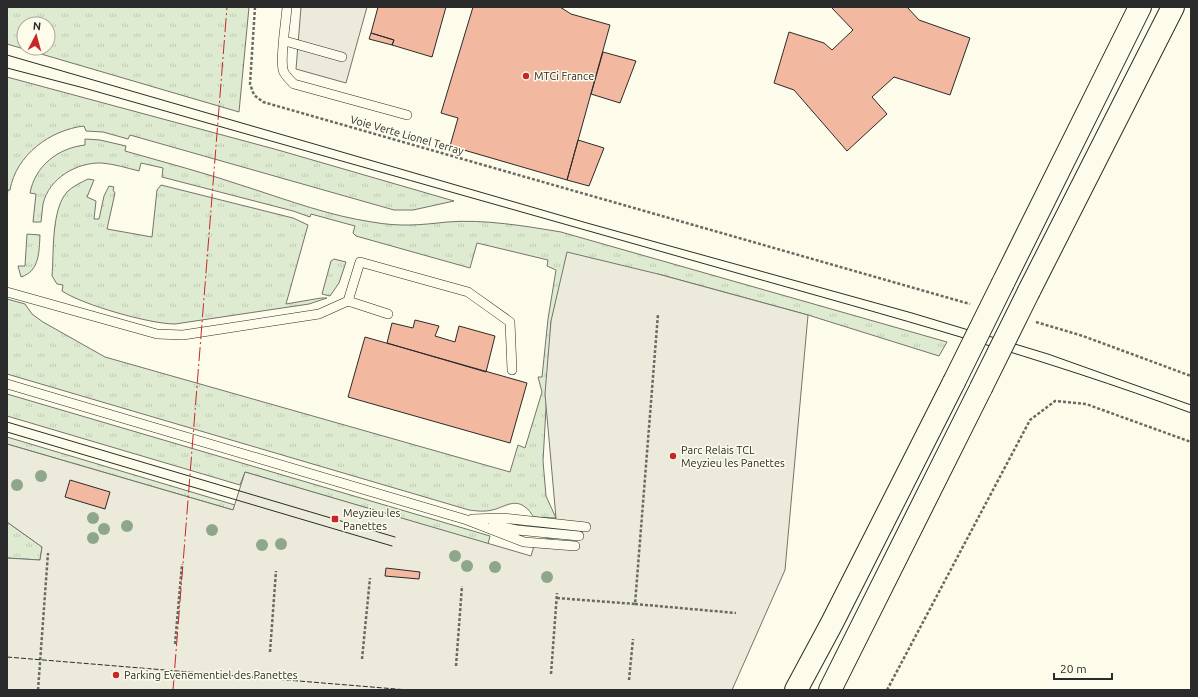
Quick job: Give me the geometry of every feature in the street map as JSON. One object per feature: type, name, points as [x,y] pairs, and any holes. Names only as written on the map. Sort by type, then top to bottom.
[{"type":"main road","points":[[796,690],[832,623],[954,382],[1140,7]]},
{"type":"main road","points":[[830,690],[980,388],[1173,7]]},
{"type":"lane","points":[[287,7],[283,70],[294,84],[407,115]]},
{"type":"lane","points":[[284,41],[342,57]]},
{"type":"lane","points":[[348,301],[360,262],[468,292],[510,322],[512,370]]},
{"type":"lane","points":[[7,292],[157,334],[183,336],[319,314],[348,301],[388,314]]},
{"type":"lane","points":[[7,384],[467,520],[524,542],[575,546]]},
{"type":"lane","points":[[467,520],[502,518],[586,527]]},
{"type":"lane","points":[[467,520],[517,530],[579,536]]},
{"type":"path","name":"Voie Verte Lionel Terray","points":[[255,7],[250,84],[254,95],[263,102],[643,212],[976,306]]},
{"type":"path","points":[[636,604],[658,314]]},
{"type":"path","points":[[1028,320],[1083,336],[1191,376]]},
{"type":"path","points":[[887,690],[1030,420],[1055,401],[1086,404],[1191,442]]},
{"type":"path","points":[[38,690],[48,553]]},
{"type":"path","points":[[175,644],[182,564]]},
{"type":"path","points":[[270,652],[276,571]]},
{"type":"path","points":[[362,659],[370,578]]},
{"type":"path","points":[[456,666],[462,586]]},
{"type":"path","points":[[551,674],[557,593]]},
{"type":"path","points":[[557,598],[736,613]]},
{"type":"path","points":[[629,680],[633,639]]},
{"type":"green space","points":[[7,7],[249,7],[239,112],[48,56],[56,56],[56,16],[16,16],[16,47],[7,44]]},
{"type":"green space","points":[[7,77],[278,150],[454,201],[413,210],[394,210],[130,135],[128,139],[103,132],[86,131],[84,126],[71,128],[59,133],[36,146],[19,166],[10,190],[8,190],[7,197]]},
{"type":"green space","points":[[85,139],[100,140],[126,146],[125,151],[219,178],[311,208],[341,216],[382,224],[419,225],[475,221],[519,225],[561,232],[947,342],[939,356],[808,315],[658,274],[551,321],[543,461],[546,496],[556,518],[534,517],[529,510],[517,503],[508,504],[489,511],[469,510],[7,374],[7,299],[25,304],[32,314],[43,322],[105,357],[510,472],[518,445],[525,448],[542,392],[538,377],[542,377],[548,319],[556,270],[547,266],[548,260],[477,243],[470,268],[356,236],[353,233],[355,226],[311,214],[310,217],[293,211],[162,177],[163,168],[141,163],[139,171],[116,165],[93,163],[83,165],[65,173],[51,186],[46,195],[43,204],[41,222],[33,222],[36,194],[30,193],[33,183],[42,167],[57,154],[85,145]]},
{"type":"green space","points":[[88,179],[94,180],[87,197],[96,201],[94,219],[99,219],[104,196],[109,186],[114,187],[113,190],[115,193],[107,229],[152,237],[157,190],[161,185],[293,218],[308,225],[286,304],[327,298],[309,304],[175,324],[150,321],[117,313],[100,308],[72,296],[62,291],[63,285],[57,284],[52,276],[54,232],[58,209],[67,192],[74,186]]},
{"type":"green space","points":[[27,234],[40,235],[39,254],[32,270],[21,277],[18,266],[25,266]]},
{"type":"green space","points":[[334,259],[346,262],[339,283],[330,296],[322,294],[331,261]]},
{"type":"green space","points":[[7,394],[490,536],[488,544],[245,472],[240,485],[7,416]]},
{"type":"green space","points":[[7,437],[235,505],[233,510],[7,444]]},
{"type":"green space","points":[[7,522],[42,547],[40,560],[7,558]]},
{"type":"shaded area","points":[[301,7],[367,7],[346,83],[296,69]]},
{"type":"shaded area","name":"Parc Relais TCL Meyzieu les Panettes","points":[[567,252],[658,274],[808,315],[785,570],[732,690],[7,690],[7,558],[40,560],[42,547],[7,522],[7,444],[233,510],[245,472],[531,556],[534,546],[546,544],[546,538],[552,539],[556,518],[545,394],[551,321]]},
{"type":"building","points":[[378,7],[446,7],[432,57],[392,45],[394,40],[371,33]]},
{"type":"building","points":[[473,7],[560,7],[571,14],[610,25],[567,180],[450,146],[458,118],[441,113]]},
{"type":"building","points":[[831,7],[907,7],[919,20],[970,38],[950,95],[894,77],[872,97],[887,114],[847,151],[794,90],[774,83],[789,32],[824,43],[832,50],[853,30]]},
{"type":"building","points":[[371,33],[394,40],[392,45],[369,39]]},
{"type":"building","points":[[603,52],[636,61],[620,103],[591,94]]},
{"type":"building","points":[[578,140],[604,148],[589,186],[567,180]]},
{"type":"building","points":[[415,320],[439,326],[435,336],[455,342],[459,326],[495,336],[486,372],[387,343],[392,323],[413,328]]},
{"type":"building","points":[[365,337],[527,383],[510,443],[348,397]]},
{"type":"building","points":[[70,480],[110,492],[105,509],[65,497]]},
{"type":"building","points":[[386,568],[420,572],[419,579],[385,576]]},
{"type":"tram line","points":[[7,55],[587,223],[912,313],[1048,354],[1191,405]]},
{"type":"tram line","points":[[7,68],[84,88],[908,322],[1079,374],[1191,413]]},
{"type":"tram line","points":[[7,422],[395,537]]},
{"type":"tram line","points":[[7,432],[392,546]]},
{"type":"fence","points":[[7,657],[408,690]]},
{"type":"power","points":[[173,690],[227,7]]},
{"type":"place","name":"MTCi France","points":[[526,76]]},
{"type":"place","name":"Parc Relais TCL Meyzieu les Panettes","points":[[673,456]]},
{"type":"place","name":"Meyzieu les Panettes","points":[[335,519]]},
{"type":"place","name":"Parking Evenementiel des Panettes","points":[[116,675]]}]
